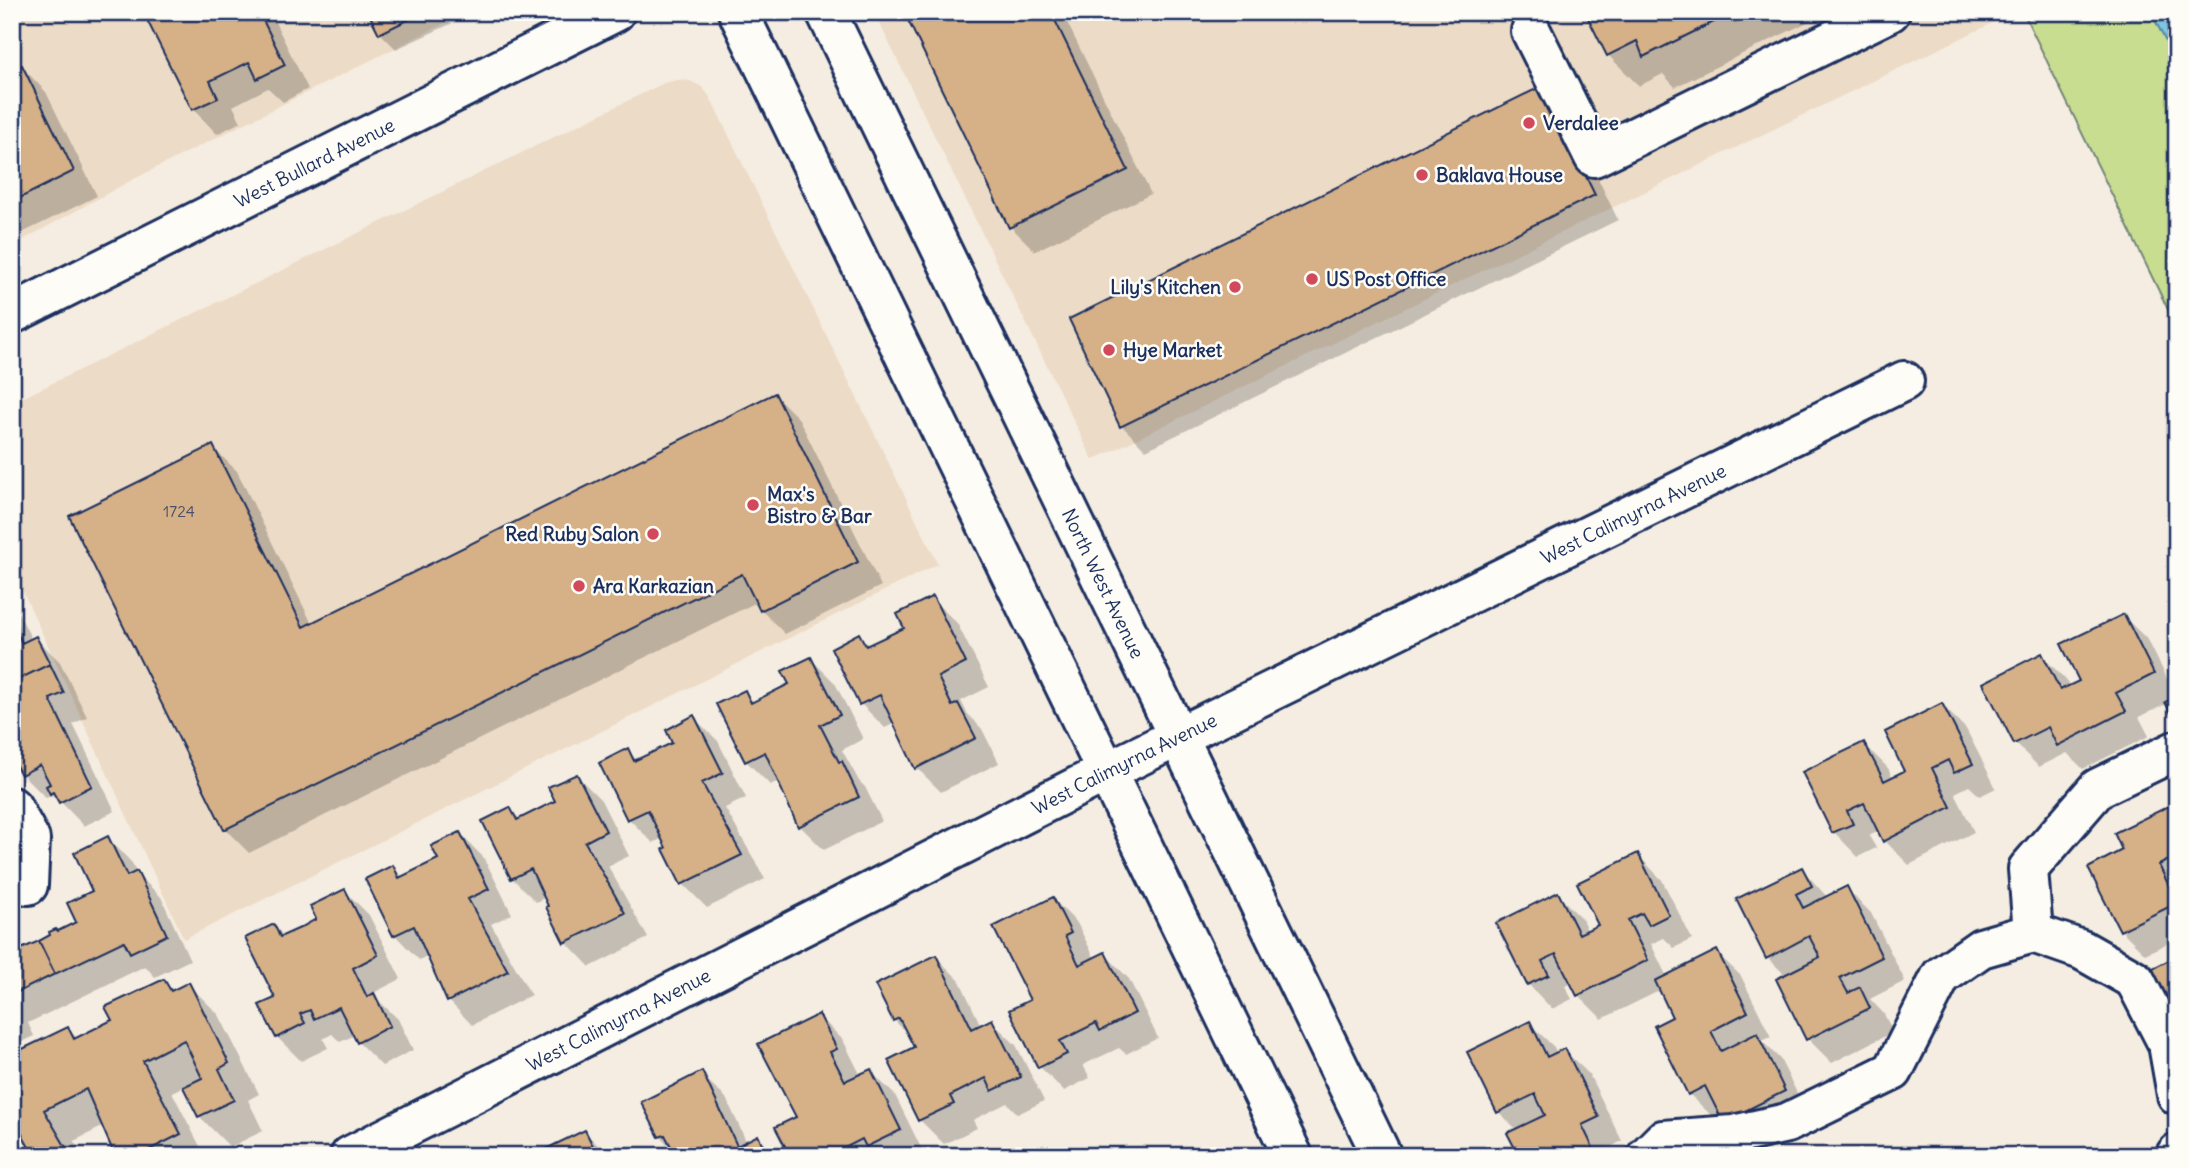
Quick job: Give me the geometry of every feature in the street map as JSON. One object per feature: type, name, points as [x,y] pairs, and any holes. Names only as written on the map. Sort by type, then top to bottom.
[{"type":"main road","name":"West Bullard Avenue","points":[[12,314],[615,12]]},
{"type":"main road","points":[[738,12],[1293,1156]]},
{"type":"main road","name":"North West Avenue","points":[[826,12],[1382,1156]]},
{"type":"main road","points":[[1531,31],[1594,157],[1890,12]]},
{"type":"main road","name":"West Calimyrna Avenue","points":[[350,1156],[1106,772],[1904,381]]},
{"type":"main road","points":[[2033,933],[2028,869],[2098,788],[2177,750]]},
{"type":"main road","points":[[12,807],[30,839],[28,885]]},
{"type":"main road","points":[[1647,1156],[1663,1140],[1734,1135],[1787,1124],[1893,1071],[1941,976],[1980,948],[2033,933],[2082,950],[2135,980],[2168,1044],[2177,1095]]},
{"type":"shaded area","points":[[12,12],[467,12],[130,181],[12,246]]},
{"type":"shaded area","points":[[874,12],[2015,12],[1093,460]]},
{"type":"shaded area","points":[[690,81],[702,87],[710,97],[938,564],[184,939],[12,568],[12,403],[664,83]]},
{"type":"green space","points":[[2023,12],[2177,12],[2177,328]]},
{"type":"water","points":[[2151,12],[2177,12],[2177,64]]},
{"type":"building","points":[[158,12],[259,12],[285,65],[257,79],[249,62],[210,81],[218,98],[192,110],[146,18]]},
{"type":"building","points":[[368,12],[424,12],[379,34]]},
{"type":"building","points":[[904,12],[1051,12],[1128,170],[1009,228]]},
{"type":"building","points":[[1585,12],[1734,12],[1643,57],[1637,41],[1607,56]]},
{"type":"building","points":[[22,65],[74,171],[12,202],[12,70]]},
{"type":"building","points":[[1542,86],[1595,195],[1120,427],[1069,319]]},
{"type":"building","points":[[775,393],[858,562],[760,611],[742,574],[224,830],[69,516],[213,445],[303,627]]},
{"type":"building","points":[[933,596],[966,663],[938,677],[952,706],[958,703],[976,738],[915,769],[880,695],[859,705],[831,648],[859,633],[866,646],[904,628],[897,614]]},
{"type":"building","points":[[2124,614],[2154,674],[2116,693],[2126,711],[2057,746],[2048,727],[2014,744],[1983,683],[2042,653],[2060,690],[2079,681],[2061,644]]},
{"type":"building","points":[[12,623],[22,643],[36,636],[50,664],[17,680],[12,670]]},
{"type":"building","points":[[811,657],[840,715],[820,725],[839,762],[842,761],[859,797],[798,827],[765,752],[745,762],[716,704],[745,690],[751,703],[789,684],[782,671]]},
{"type":"building","points":[[50,664],[64,693],[50,699],[92,786],[59,803],[46,786],[50,784],[40,765],[21,775],[12,758],[12,670],[17,680]]},
{"type":"building","points":[[2177,697],[2177,725],[2165,702]]},
{"type":"building","points":[[1942,703],[1973,764],[1954,773],[1948,760],[1932,768],[1951,807],[1883,842],[1864,803],[1847,811],[1853,824],[1832,833],[1802,772],[1864,742],[1884,781],[1904,771],[1885,732]]},
{"type":"building","points":[[694,715],[723,773],[702,783],[742,855],[681,885],[648,810],[627,820],[599,763],[628,748],[634,761],[672,743],[666,730]]},
{"type":"building","points":[[577,774],[606,831],[585,842],[625,913],[564,943],[531,869],[511,879],[482,821],[510,807],[517,820],[555,801],[548,787]]},
{"type":"building","points":[[2177,802],[2177,856],[2159,865],[2177,903],[2120,931],[2088,868],[2122,850],[2114,833]]},
{"type":"building","points":[[460,832],[489,889],[468,899],[508,971],[447,1002],[414,926],[393,936],[365,879],[393,865],[399,878],[438,859],[431,846]]},
{"type":"building","points":[[108,836],[127,876],[137,871],[167,935],[130,953],[124,941],[55,974],[39,941],[50,935],[49,932],[56,929],[58,931],[76,922],[67,903],[92,891],[74,853]]},
{"type":"building","points":[[1638,853],[1669,915],[1649,925],[1642,913],[1628,920],[1648,960],[1577,996],[1556,954],[1542,961],[1549,975],[1527,985],[1496,923],[1558,892],[1579,934],[1598,925],[1577,883]]},
{"type":"building","points":[[1802,867],[1812,886],[1796,894],[1803,908],[1847,886],[1882,957],[1840,978],[1848,993],[1860,987],[1870,1008],[1806,1040],[1776,979],[1820,957],[1809,936],[1766,959],[1736,899]]},
{"type":"building","points":[[345,889],[378,955],[353,968],[367,997],[374,993],[390,1026],[357,1043],[339,1007],[314,1019],[310,1010],[300,1014],[305,1023],[276,1038],[259,1005],[275,998],[245,938],[274,924],[280,937],[300,928],[316,919],[310,906]]},
{"type":"building","points":[[1053,897],[1071,933],[1065,936],[1079,965],[1105,952],[1135,1013],[1100,1031],[1096,1023],[1060,1041],[1067,1054],[1038,1068],[1009,1010],[1030,1000],[993,927]]},
{"type":"building","points":[[39,941],[55,974],[12,995],[12,953]]},
{"type":"building","points":[[1717,950],[1748,1012],[1711,1031],[1721,1051],[1757,1033],[1785,1091],[1723,1122],[1705,1086],[1688,1095],[1654,1026],[1672,1017],[1655,981]]},
{"type":"building","points":[[936,955],[972,1029],[992,1019],[1021,1077],[992,1091],[986,1078],[950,1096],[954,1104],[918,1121],[888,1060],[914,1047],[899,1018],[893,1021],[875,985]]},
{"type":"building","points":[[2177,956],[2177,1036],[2143,973]]},
{"type":"building","points":[[164,979],[171,991],[189,982],[229,1063],[219,1069],[234,1100],[198,1117],[183,1087],[202,1078],[184,1040],[143,1061],[181,1134],[137,1156],[115,1156],[86,1089],[44,1110],[71,1156],[33,1156],[12,1113],[12,1054],[68,1027],[74,1039],[112,1020],[105,1007]]},
{"type":"building","points":[[819,1014],[837,1049],[830,1052],[845,1081],[871,1069],[901,1130],[866,1147],[862,1139],[829,1156],[790,1156],[775,1127],[796,1117],[758,1044]]},
{"type":"building","points":[[1530,1021],[1547,1057],[1565,1048],[1599,1117],[1582,1125],[1597,1156],[1519,1156],[1507,1133],[1545,1115],[1535,1094],[1497,1113],[1467,1052]]},
{"type":"building","points":[[702,1071],[737,1146],[758,1135],[768,1156],[676,1156],[665,1135],[659,1137],[641,1102]]},
{"type":"building","points":[[585,1130],[598,1156],[533,1156],[554,1145]]},
{"type":"place","name":"Verdalee","points":[[1529,123]]},
{"type":"place","name":"Baklava House","points":[[1422,175]]},
{"type":"place","name":"US Post Office","points":[[1312,279]]},
{"type":"place","name":"Lily's Kitchen","points":[[1235,287]]},
{"type":"place","name":"Hye Market","points":[[1109,350]]},
{"type":"place","name":"Max's Bistro & Bar","points":[[753,505]]},
{"type":"place","name":"Red Ruby Salon","points":[[653,534]]},
{"type":"place","name":"Ara Karkazian","points":[[579,586]]}]
